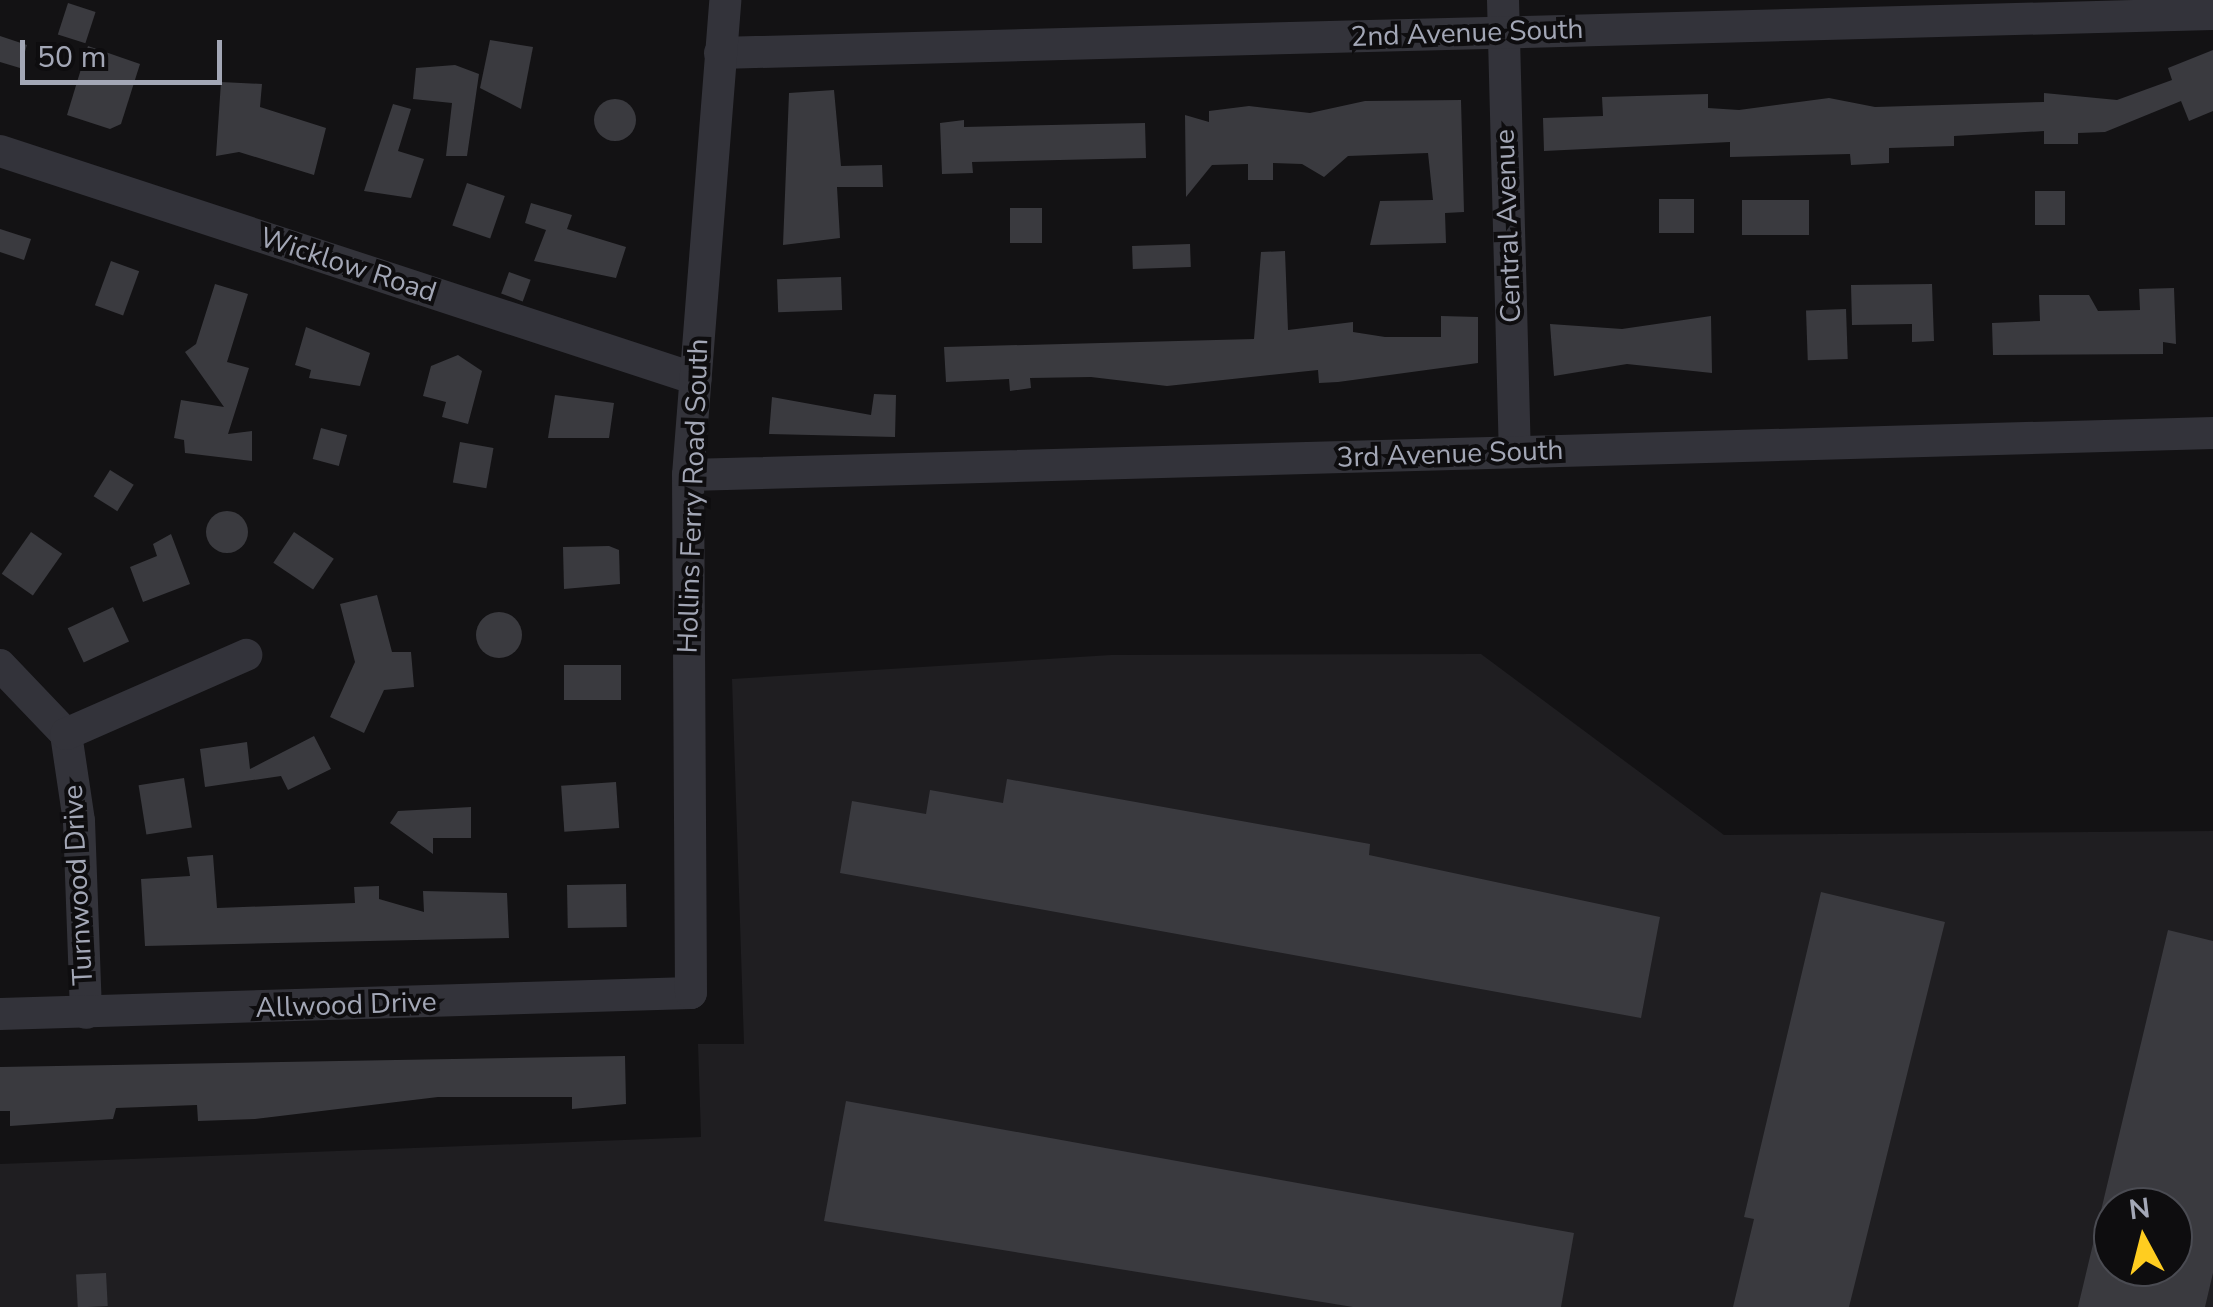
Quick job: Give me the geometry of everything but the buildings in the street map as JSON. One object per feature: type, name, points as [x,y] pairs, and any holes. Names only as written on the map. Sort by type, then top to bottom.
[{"type":"street","name":"Hollins Ferry Road South","points":[[692,993],[688,476],[725,0]]},
{"type":"street","name":"2nd Avenue South","points":[[720,52],[1503,16],[2213,14]]},
{"type":"street","name":"Central Avenue","points":[[1503,16],[1514,452]]},
{"type":"street","name":"Wicklow Road","points":[[0,150],[696,379]]},
{"type":"street","name":"3rd Avenue South","points":[[688,476],[2213,433]]},
{"type":"street","points":[[0,665],[66,734],[246,655]]},
{"type":"street","name":"Turnwood Drive","points":[[66,734],[79,821],[86,1013]]},
{"type":"street","name":"Allwood Drive","points":[[0,1014],[692,993]]},
{"type":"shaded area","points":[[1481,654],[1724,835],[2213,831],[2213,1307],[0,1307],[0,1164],[701,1137],[698,1044],[744,1044],[732,679],[1111,655]]}]
